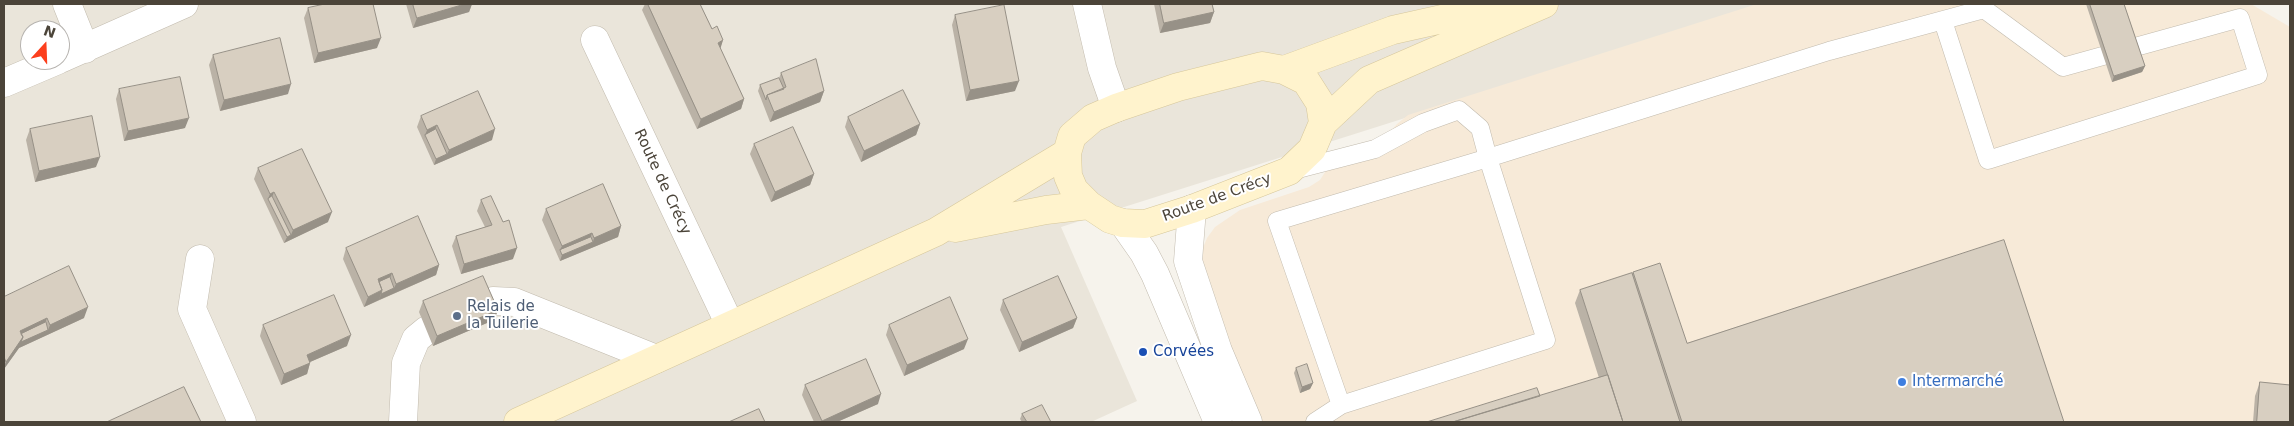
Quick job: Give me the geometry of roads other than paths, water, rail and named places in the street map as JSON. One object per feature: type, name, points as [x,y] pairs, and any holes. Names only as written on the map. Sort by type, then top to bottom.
[{"type":"main road","name":"Route de Crécy","points":[[1284,70],[1393,30],[1509,4]]},
{"type":"main road","name":"Route de Crécy","points":[[1323,123],[1320,103],[1306,81],[1284,70],[1262,66],[1178,87],[1116,108],[1093,118],[1072,136],[1067,153],[1068,176],[1074,190],[1089,205],[1110,219],[1123,223],[1145,224],[1192,209],[1289,172],[1312,149],[1323,123],[1369,80],[1544,4]]},
{"type":"main road","points":[[518,422],[936,232],[1067,153]]},
{"type":"main road","points":[[936,232],[1046,210],[1089,205]]},
{"type":"street","points":[[67,4],[85,49]]},
{"type":"street","points":[[70,55],[184,4]]},
{"type":"street","points":[[1087,4],[1102,68],[1116,108]]},
{"type":"street","name":"Route de Crécy","points":[[595,40],[730,325]]},
{"type":"street","points":[[4,83],[35,70]]},
{"type":"street","points":[[1192,209],[1188,261],[1218,351],[1248,422]]},
{"type":"street","points":[[1123,223],[1144,253],[1218,422]]},
{"type":"street","points":[[200,259],[192,309],[242,422]]},
{"type":"street","points":[[403,422],[406,363],[416,339],[427,330],[493,301],[514,302],[656,359]]},
{"type":"lane","points":[[1341,405],[1277,222],[1829,51],[1984,9],[2063,67],[2240,18],[2258,74],[1988,160],[1943,21]]},
{"type":"lane","points":[[1289,172],[1375,148],[1423,123],[1458,110],[1480,128],[1546,340],[1341,405],[1315,422]]},
{"type":"place","name":"Relais de la Tuilerie","points":[[457,316]]},
{"type":"place","name":"Corvées","points":[[1143,352]]},
{"type":"place","name":"Intermarché","points":[[1902,382]]}]
